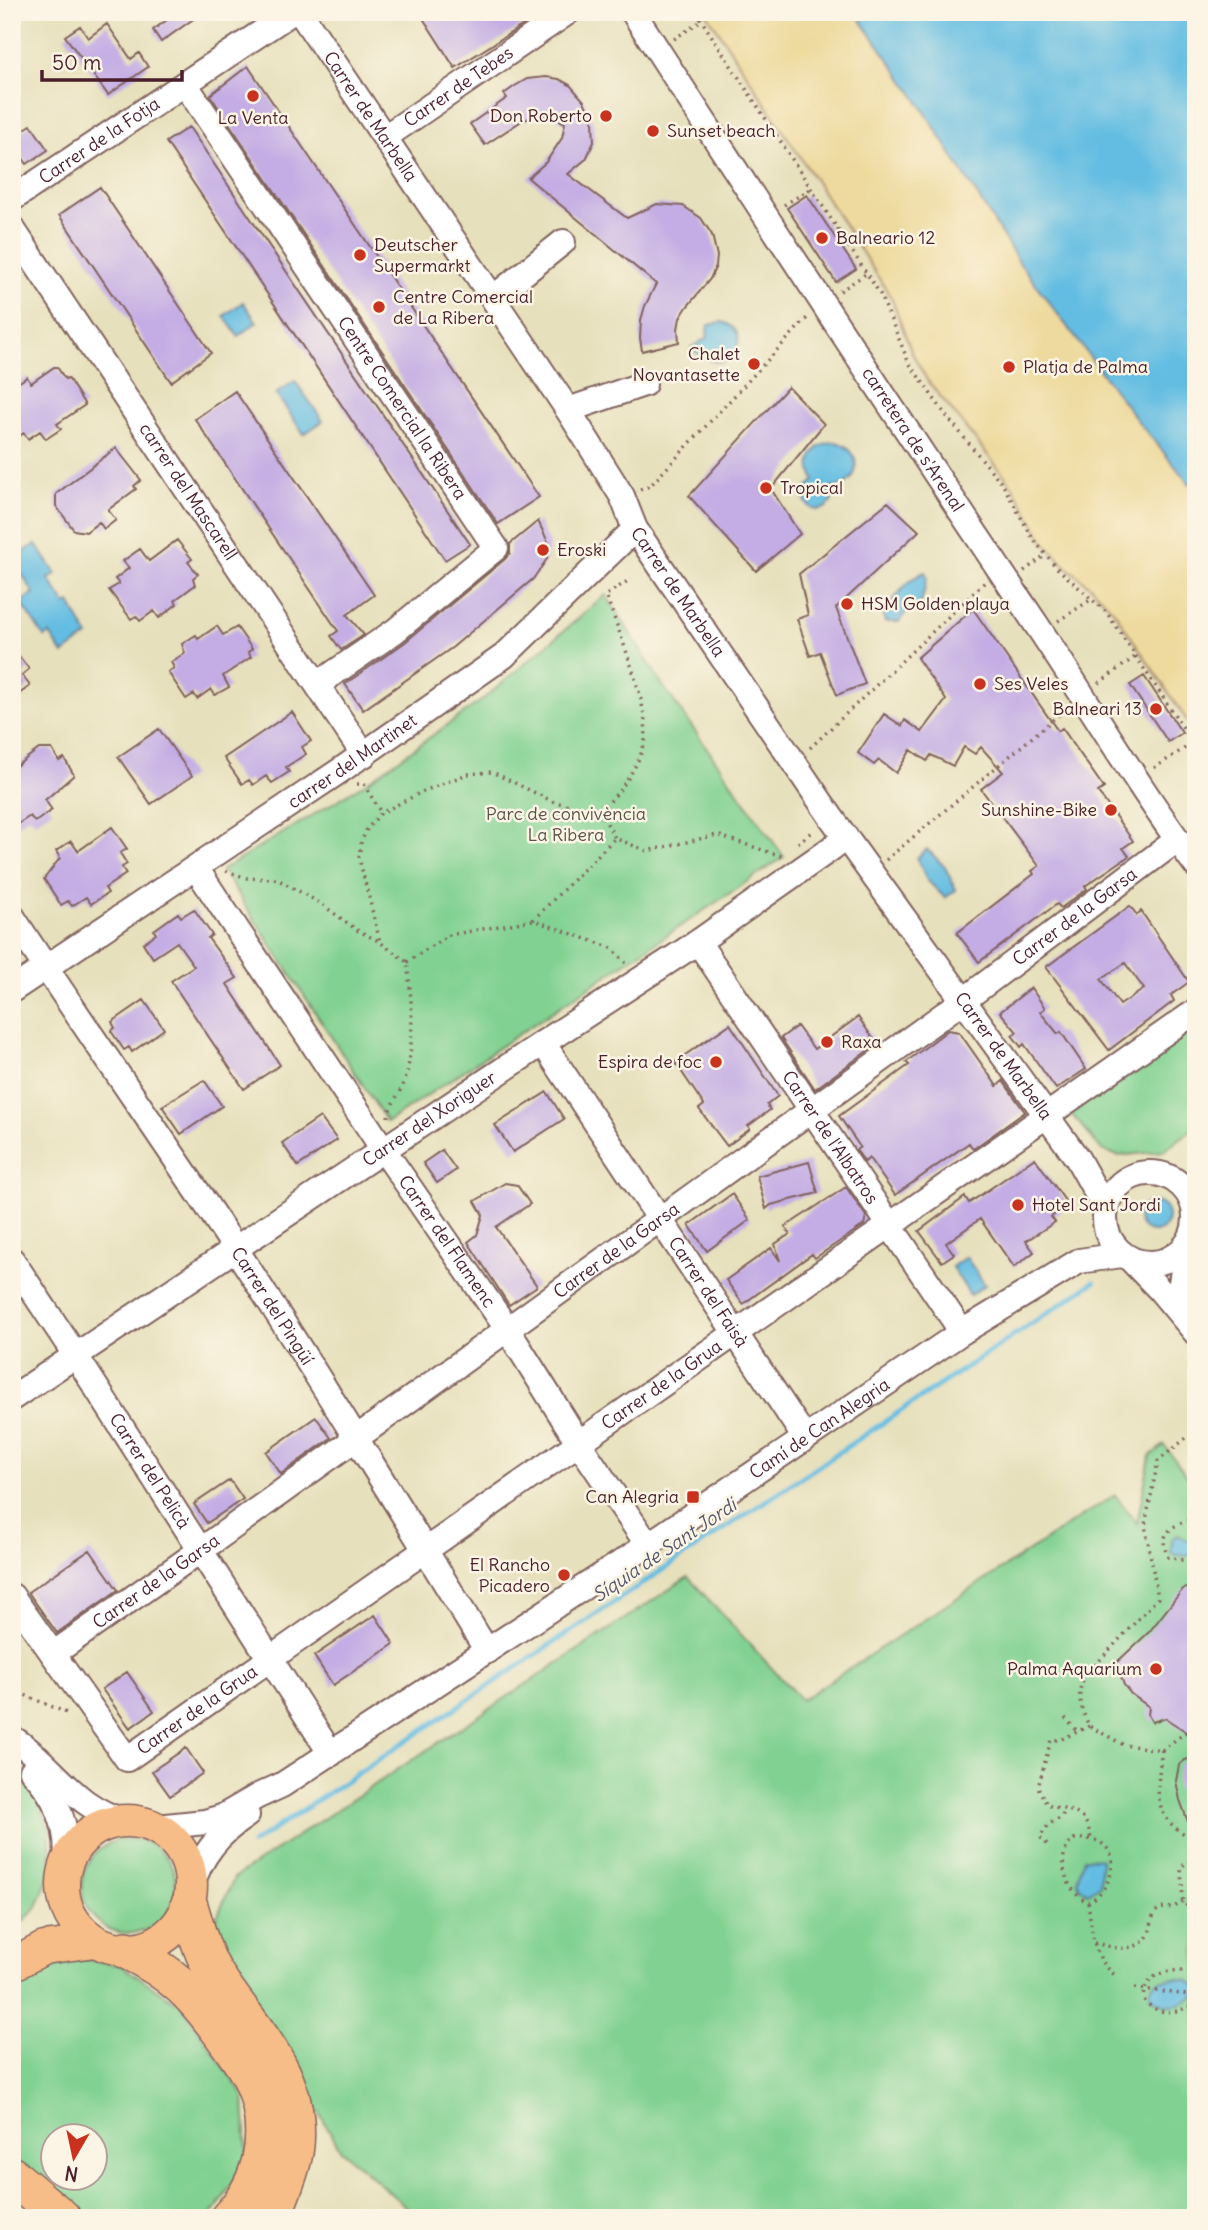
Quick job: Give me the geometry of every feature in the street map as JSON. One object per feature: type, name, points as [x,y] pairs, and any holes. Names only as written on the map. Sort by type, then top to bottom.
[{"type":"highway","points":[[190,1896],[206,1959],[272,2054],[289,2089],[294,2109],[294,2149],[290,2169],[272,2218]]},
{"type":"highway","points":[[110,1945],[160,1967],[188,1990],[251,2076],[265,2128],[261,2163],[247,2196],[229,2218]]},
{"type":"highway","points":[[12,2176],[62,2218]]},
{"type":"main road","points":[[12,1953],[26,1944],[47,1923],[55,1908],[76,1845],[84,1837],[103,1826],[141,1824],[179,1847],[189,1865],[190,1896],[179,1923],[164,1938],[146,1948],[110,1945],[44,1948],[12,1965]]},
{"type":"main road","points":[[64,1875],[64,1898],[71,1917],[84,1934],[110,1945]]},
{"type":"street","name":"Carrer de la Fotja","points":[[12,198],[292,12]]},
{"type":"street","name":"Carrer de Marbella","points":[[300,12],[568,410],[622,496],[635,529],[831,817],[1077,1158],[1104,1212]]},
{"type":"street","name":"Carrer de Tebes","points":[[385,137],[437,92],[568,12]]},
{"type":"street","name":"carretera de s'Arenal","points":[[633,12],[821,303],[1196,865]]},
{"type":"street","name":"Centre Comercial la Ribera","points":[[185,84],[496,548],[395,631],[318,684]]},
{"type":"street","name":"carrer del Mascarell","points":[[12,228],[364,755]]},
{"type":"street","points":[[494,298],[563,242]]},
{"type":"street","points":[[568,410],[644,384]]},
{"type":"street","name":"carrer del Martinet","points":[[45,967],[341,771],[504,656],[635,529]]},
{"type":"street","name":"Carrer del Xoriguer","points":[[12,1398],[393,1142],[698,942],[790,865],[846,838]]},
{"type":"street","name":"Carrer de la Garsa","points":[[53,1654],[508,1330],[964,1000],[1177,840]]},
{"type":"street","name":"Carrer del Flamenc","points":[[196,868],[393,1142],[578,1442],[649,1545]]},
{"type":"street","name":"Carrer del Pingüí","points":[[12,916],[235,1249],[356,1438],[487,1651]]},
{"type":"street","name":"Carrer de l'Albatros","points":[[698,942],[962,1332]]},
{"type":"street","points":[[12,989],[45,967]]},
{"type":"street","name":"Carrer de la Grua","points":[[92,1713],[127,1759],[1196,1011]]},
{"type":"street","name":"Carrer del Faisà","points":[[543,1043],[805,1438]]},
{"type":"street","points":[[1077,1158],[1103,1169],[1135,1174],[1150,1172],[1190,1184],[1195,1224],[1187,1245],[1181,1283],[1189,1324]]},
{"type":"street","points":[[1079,1261],[1094,1242],[1108,1198],[1118,1185],[1135,1174]]},
{"type":"street","points":[[1104,1212],[1108,1237],[1189,1324]]},
{"type":"street","points":[[1079,1261],[1126,1257],[1148,1264],[1168,1260],[1187,1245]]},
{"type":"street","name":"Carrer del Pelicà","points":[[12,1260],[331,1754]]},
{"type":"street","name":"Camí de Can Alegria","points":[[141,1824],[205,1822],[222,1817],[282,1785],[649,1545],[962,1332],[1079,1261]]},
{"type":"street","points":[[12,1596],[92,1713]]},
{"type":"street","points":[[12,1738],[79,1798],[107,1815],[141,1824]]},
{"type":"street","points":[[12,1750],[42,1783],[60,1813],[67,1838],[64,1875]]},
{"type":"street","name":"Camí de Can Alegria","points":[[190,1896],[202,1862],[218,1839],[238,1821],[263,1805],[282,1785]]},
{"type":"path","points":[[695,12],[880,294],[909,363],[945,414],[1003,485],[1033,538],[1057,568],[1107,613],[1194,745],[1137,779]]},
{"type":"path","points":[[657,50],[701,21]]},
{"type":"path","points":[[765,217],[812,188]]},
{"type":"path","points":[[622,496],[650,486],[821,303],[867,273]]},
{"type":"path","points":[[794,763],[1003,575],[1047,555]]},
{"type":"path","points":[[600,811],[618,795],[645,744],[645,715],[606,595],[631,579]]},
{"type":"path","points":[[1041,632],[1092,599]]},
{"type":"path","points":[[871,873],[1083,694],[1135,657]]},
{"type":"path","points":[[341,771],[347,783],[364,784],[382,813]]},
{"type":"path","points":[[380,942],[359,859],[361,842],[367,828],[382,813],[424,791],[467,774],[492,772],[554,802],[600,811],[615,838],[646,851],[718,835],[790,865],[805,837],[831,817]]},
{"type":"path","points":[[533,920],[615,838]]},
{"type":"path","points":[[196,868],[222,870],[247,878],[277,879],[320,903],[407,962],[413,1013],[406,1078],[389,1110],[387,1122],[393,1142]]},
{"type":"path","points":[[407,962],[449,935],[533,920],[612,948],[637,981]]},
{"type":"path","points":[[1186,1732],[1162,1750],[1124,1745],[1089,1726],[1079,1696],[1085,1676],[1158,1598],[1145,1525],[1157,1461],[1190,1435]]},
{"type":"path","points":[[1195,1518],[1174,1524],[1166,1535],[1164,1548],[1168,1557],[1181,1560],[1196,1558]]},
{"type":"path","points":[[12,1692],[67,1714],[92,1713]]},
{"type":"path","points":[[1065,1718],[1077,1731]]},
{"type":"path","points":[[1089,1726],[1060,1740],[1051,1740],[1038,1787],[1047,1805],[1078,1813],[1086,1821],[1091,1839]]},
{"type":"path","points":[[1162,1750],[1158,1798],[1162,1813],[1168,1823],[1192,1838],[1196,1850]]},
{"type":"path","points":[[1047,1844],[1040,1837],[1049,1824],[1062,1817],[1064,1810]]},
{"type":"path","points":[[1074,1839],[1101,1842],[1110,1851],[1113,1863],[1104,1888],[1088,1902],[1071,1888],[1065,1873],[1063,1854],[1074,1839]]},
{"type":"path","points":[[1196,1857],[1185,1863],[1181,1869],[1183,1901],[1196,1917]]},
{"type":"path","points":[[1094,1943],[1124,1948],[1138,1945],[1147,1938],[1156,1909],[1173,1908],[1183,1901]]},
{"type":"path","points":[[1088,1902],[1097,1956],[1115,1975]]},
{"type":"path","points":[[1196,1975],[1185,1971],[1161,1973],[1149,1981],[1143,1998],[1151,2008],[1164,2012],[1176,2011],[1196,2003]]},
{"type":"path","points":[[1135,1987],[1195,1996]]},
{"type":"green space","name":"Parc de convivència La Ribera","points":[[606,595],[663,686],[784,857],[387,1122],[222,870],[364,784],[481,701]]},
{"type":"green space","points":[[1196,1021],[1196,1127],[1163,1151],[1118,1156],[1102,1150],[1067,1109]]},
{"type":"green space","points":[[1164,1445],[1188,1478],[1196,1473],[1196,2218],[419,2218],[341,2150],[211,1931],[234,1878],[688,1577],[801,1700],[1115,1495],[1137,1523],[1150,1456]]},
{"type":"green space","points":[[12,1768],[38,1799],[50,1830],[51,1871],[36,1909],[12,1931]]},
{"type":"green space","points":[[129,1839],[147,1843],[162,1853],[172,1868],[176,1886],[172,1904],[162,1919],[147,1929],[129,1933],[111,1929],[96,1919],[86,1904],[82,1886],[86,1868],[96,1853],[111,1843]]},
{"type":"green space","points":[[78,1958],[120,1965],[181,2005],[244,2096],[247,2158],[216,2210],[206,2218],[84,2218],[53,2192],[108,2192],[108,2122],[38,2122],[38,2179],[12,2157],[12,1977],[32,1966]]},
{"type":"sand","name":"Platja de Palma","points":[[706,12],[855,12],[917,99],[1019,262],[1140,424],[1196,491],[1196,734],[1113,610],[1045,543],[1012,485],[927,380],[912,353],[891,297]]},
{"type":"water","points":[[855,12],[1196,12],[1196,491],[1140,424],[1019,262],[917,99]]},
{"type":"water","points":[[243,302],[257,322],[238,336],[224,316]]},
{"type":"water","points":[[722,322],[736,331],[738,345],[734,356],[722,361],[711,361],[691,348],[708,337],[709,325]]},
{"type":"water","points":[[295,381],[323,421],[304,434],[276,394]]},
{"type":"water","points":[[836,442],[852,453],[856,468],[848,482],[829,488],[832,501],[827,507],[813,509],[804,498],[806,489],[815,480],[811,460],[822,446]]},
{"type":"water","points":[[36,544],[56,574],[49,579],[66,605],[70,603],[88,636],[63,654],[50,634],[44,637],[21,602],[34,593],[12,559]]},
{"type":"water","points":[[925,572],[927,578],[918,609],[905,613],[899,622],[885,622],[882,611],[907,584]]},
{"type":"water","points":[[927,849],[945,867],[956,890],[945,898],[927,880],[917,858]]},
{"type":"water","points":[[1153,1202],[1163,1207],[1168,1217],[1163,1227],[1153,1232],[1143,1227],[1138,1217],[1143,1207]]},
{"type":"water","points":[[966,1257],[985,1285],[970,1295],[952,1267]]},
{"type":"water","points":[[1178,1535],[1196,1546],[1196,1552],[1186,1556],[1171,1554],[1172,1539]]},
{"type":"water","points":[[1084,1858],[1101,1859],[1100,1885],[1088,1893],[1080,1887],[1077,1880]]},
{"type":"water","points":[[1174,1978],[1187,1980],[1196,1986],[1196,1994],[1185,2002],[1174,2005],[1151,1997],[1150,1989],[1155,1982]]},
{"type":"building","points":[[178,12],[203,12],[161,42],[153,30]]},
{"type":"building","points":[[419,12],[515,12],[523,25],[455,68]]},
{"type":"building","points":[[107,24],[131,59],[139,53],[148,67],[108,95],[65,36],[80,26],[88,38]]},
{"type":"building","name":"Centre Comercial de La Ribera","points":[[248,66],[539,497],[498,524],[210,95]]},
{"type":"building","points":[[527,79],[559,79],[570,85],[584,101],[593,122],[594,142],[586,159],[568,174],[627,218],[657,204],[683,206],[701,218],[712,235],[717,256],[716,266],[710,279],[680,318],[679,342],[642,351],[641,320],[656,284],[528,178],[546,162],[562,138],[565,123],[550,115],[523,120],[485,145],[470,124],[507,98],[504,94],[515,86]]},
{"type":"building","points":[[31,125],[48,150],[27,164],[19,153],[12,158],[12,137]]},
{"type":"building","points":[[189,127],[470,544],[445,560],[166,142]]},
{"type":"building","points":[[100,187],[211,353],[171,382],[59,215]]},
{"type":"building","name":"Balneario 12","points":[[807,195],[856,269],[836,282],[787,208]]},
{"type":"building","points":[[57,367],[65,379],[68,378],[85,405],[57,424],[61,429],[46,439],[40,431],[28,439],[24,433],[12,441],[12,387],[27,377],[31,383]]},
{"type":"building","points":[[788,387],[824,424],[771,489],[800,534],[756,571],[689,496]]},
{"type":"building","points":[[235,391],[374,595],[347,615],[364,635],[341,650],[331,636],[338,631],[195,419]]},
{"type":"building","points":[[116,448],[141,480],[134,486],[136,489],[108,510],[116,520],[104,529],[99,522],[86,532],[74,530],[56,506],[56,494]]},
{"type":"building","points":[[888,502],[919,531],[836,608],[865,684],[837,695],[820,652],[810,656],[797,619],[808,615],[799,574]]},
{"type":"building","points":[[538,521],[549,544],[547,559],[533,579],[453,647],[363,710],[345,684],[404,643],[505,559],[510,553],[510,544]]},
{"type":"building","points":[[177,540],[192,559],[188,562],[198,574],[193,578],[195,585],[175,600],[177,604],[159,618],[154,611],[140,621],[136,616],[131,619],[109,590],[119,584],[115,579],[129,568],[123,561],[140,549],[149,561]]},
{"type":"building","points":[[973,609],[1058,731],[1062,728],[1104,788],[1098,792],[1133,841],[1123,848],[1129,856],[1085,886],[1087,889],[1061,908],[1057,904],[979,962],[957,933],[1034,874],[1032,871],[1039,866],[981,789],[1003,772],[981,747],[975,754],[964,747],[953,766],[931,755],[927,761],[911,750],[896,773],[879,760],[874,765],[858,753],[884,714],[902,726],[905,720],[922,732],[946,700],[917,658]]},
{"type":"building","points":[[217,626],[223,635],[237,627],[252,649],[248,652],[251,657],[223,676],[229,687],[215,695],[211,689],[197,699],[194,694],[186,699],[168,672],[174,668],[171,662],[185,653],[182,644],[196,635],[198,639]]},
{"type":"building","points":[[12,647],[29,669],[22,675],[30,686],[12,699]]},
{"type":"building","name":"Balneari 13","points":[[1144,676],[1182,733],[1168,742],[1130,685]]},
{"type":"building","points":[[292,712],[311,741],[302,747],[306,754],[286,767],[289,772],[272,783],[266,776],[253,785],[249,780],[242,784],[224,758]]},
{"type":"building","points":[[159,729],[192,776],[151,804],[118,757]]},
{"type":"building","points":[[39,749],[52,749],[59,761],[64,758],[74,775],[45,800],[52,810],[35,822],[30,816],[12,828],[12,769]]},
{"type":"building","points":[[112,827],[127,849],[120,853],[127,864],[122,867],[126,874],[105,888],[108,893],[91,904],[86,897],[72,906],[68,901],[61,905],[44,879],[60,858],[56,851],[71,841],[78,851]]},
{"type":"building","points":[[1130,906],[1137,915],[1141,911],[1189,982],[1171,995],[1174,1001],[1109,1050],[1046,967]],"holes":[[[1125,963],[1144,989],[1120,1005],[1101,979]]]},
{"type":"building","points":[[194,909],[212,935],[208,938],[237,978],[227,984],[280,1065],[244,1089],[171,981],[194,966],[177,942],[153,958],[143,943],[156,934],[154,930],[178,913],[181,917]]},
{"type":"building","points":[[1031,988],[1045,1008],[1040,1012],[1058,1034],[1061,1032],[1086,1069],[1056,1089],[1024,1044],[1021,1047],[1012,1035],[1017,1032],[1000,1012]]},
{"type":"building","points":[[144,1000],[164,1029],[132,1052],[129,1047],[124,1050],[111,1031],[115,1028],[112,1022]]},
{"type":"building","points":[[858,1017],[877,1044],[815,1089],[781,1038],[797,1026],[814,1049]]},
{"type":"building","points":[[730,1024],[778,1096],[767,1105],[770,1110],[727,1146],[699,1109],[704,1105],[675,1062]]},
{"type":"building","points":[[948,1030],[959,1032],[997,1086],[1003,1081],[1025,1112],[973,1149],[969,1143],[895,1195],[869,1158],[865,1162],[856,1150],[860,1147],[839,1116],[909,1065],[906,1062]]},
{"type":"building","points":[[204,1080],[222,1106],[181,1134],[162,1106]]},
{"type":"building","points":[[547,1092],[564,1119],[513,1152],[495,1125]]},
{"type":"building","points":[[320,1117],[337,1140],[298,1166],[282,1143]]},
{"type":"building","points":[[442,1150],[456,1170],[437,1183],[423,1163]]},
{"type":"building","points":[[1035,1158],[1068,1205],[1051,1217],[1055,1222],[1026,1241],[1034,1252],[1014,1267],[980,1219],[946,1243],[954,1254],[942,1262],[919,1231],[965,1197],[969,1203]]},
{"type":"building","points":[[809,1162],[818,1193],[771,1205],[766,1209],[757,1176]]},
{"type":"building","points":[[505,1183],[517,1185],[530,1204],[496,1227],[537,1286],[509,1305],[468,1242],[477,1235],[483,1215],[475,1201]]},
{"type":"building","points":[[846,1187],[866,1216],[864,1225],[815,1258],[812,1254],[743,1304],[726,1280],[771,1248],[780,1261],[775,1244],[790,1234],[785,1227]]},
{"type":"building","points":[[732,1194],[750,1220],[707,1251],[689,1225]]},
{"type":"building","points":[[316,1417],[331,1438],[281,1474],[266,1452]]},
{"type":"building","points":[[230,1480],[243,1499],[207,1523],[194,1504]]},
{"type":"building","points":[[90,1550],[118,1590],[57,1633],[28,1592]]},
{"type":"building","name":"Palma Aquarium","points":[[1196,1585],[1196,1738],[1165,1718],[1152,1722],[1148,1715],[1149,1707],[1131,1694],[1124,1685],[1116,1663],[1149,1632],[1183,1589]]},
{"type":"building","points":[[375,1615],[394,1644],[333,1685],[314,1656]]},
{"type":"building","points":[[127,1672],[154,1711],[130,1728],[102,1689]]},
{"type":"building","points":[[186,1748],[203,1773],[170,1796],[152,1771]]},
{"type":"building","points":[[1196,1757],[1194,1838],[1176,1781],[1179,1765]]},
{"type":"waterway","name":"Síquia de Sant Jordi","points":[[252,1844],[1094,1282]]},
{"type":"place","name":"La Venta","points":[[253,96]]},
{"type":"place","name":"Don Roberto","points":[[606,116]]},
{"type":"place","name":"Sunset beach","points":[[653,131]]},
{"type":"place","name":"Balneario 12","points":[[822,238]]},
{"type":"place","name":"Deutscher Supermarkt","points":[[360,255]]},
{"type":"place","name":"Centre Comercial de La Ribera","points":[[379,307]]},
{"type":"place","name":"Chalet Novantasette","points":[[754,364]]},
{"type":"place","name":"Platja de Palma","points":[[1009,367]]},
{"type":"place","name":"Tropical","points":[[766,488]]},
{"type":"place","name":"Eroski","points":[[543,550]]},
{"type":"place","name":"HSM Golden playa","points":[[847,604]]},
{"type":"place","name":"Ses Veles","points":[[980,684]]},
{"type":"place","name":"Balneari 13","points":[[1156,709]]},
{"type":"place","name":"Sunshine-Bike","points":[[1111,810]]},
{"type":"place","name":"Raxa","points":[[827,1042]]},
{"type":"place","name":"Espira de foc","points":[[716,1062]]},
{"type":"place","name":"Hotel Sant Jordi","points":[[1018,1205]]},
{"type":"place","name":"Can Alegria","points":[[693,1497]]},
{"type":"place","name":"El Rancho Picadero","points":[[564,1575]]},
{"type":"place","name":"Palma Aquarium","points":[[1156,1669]]}]
